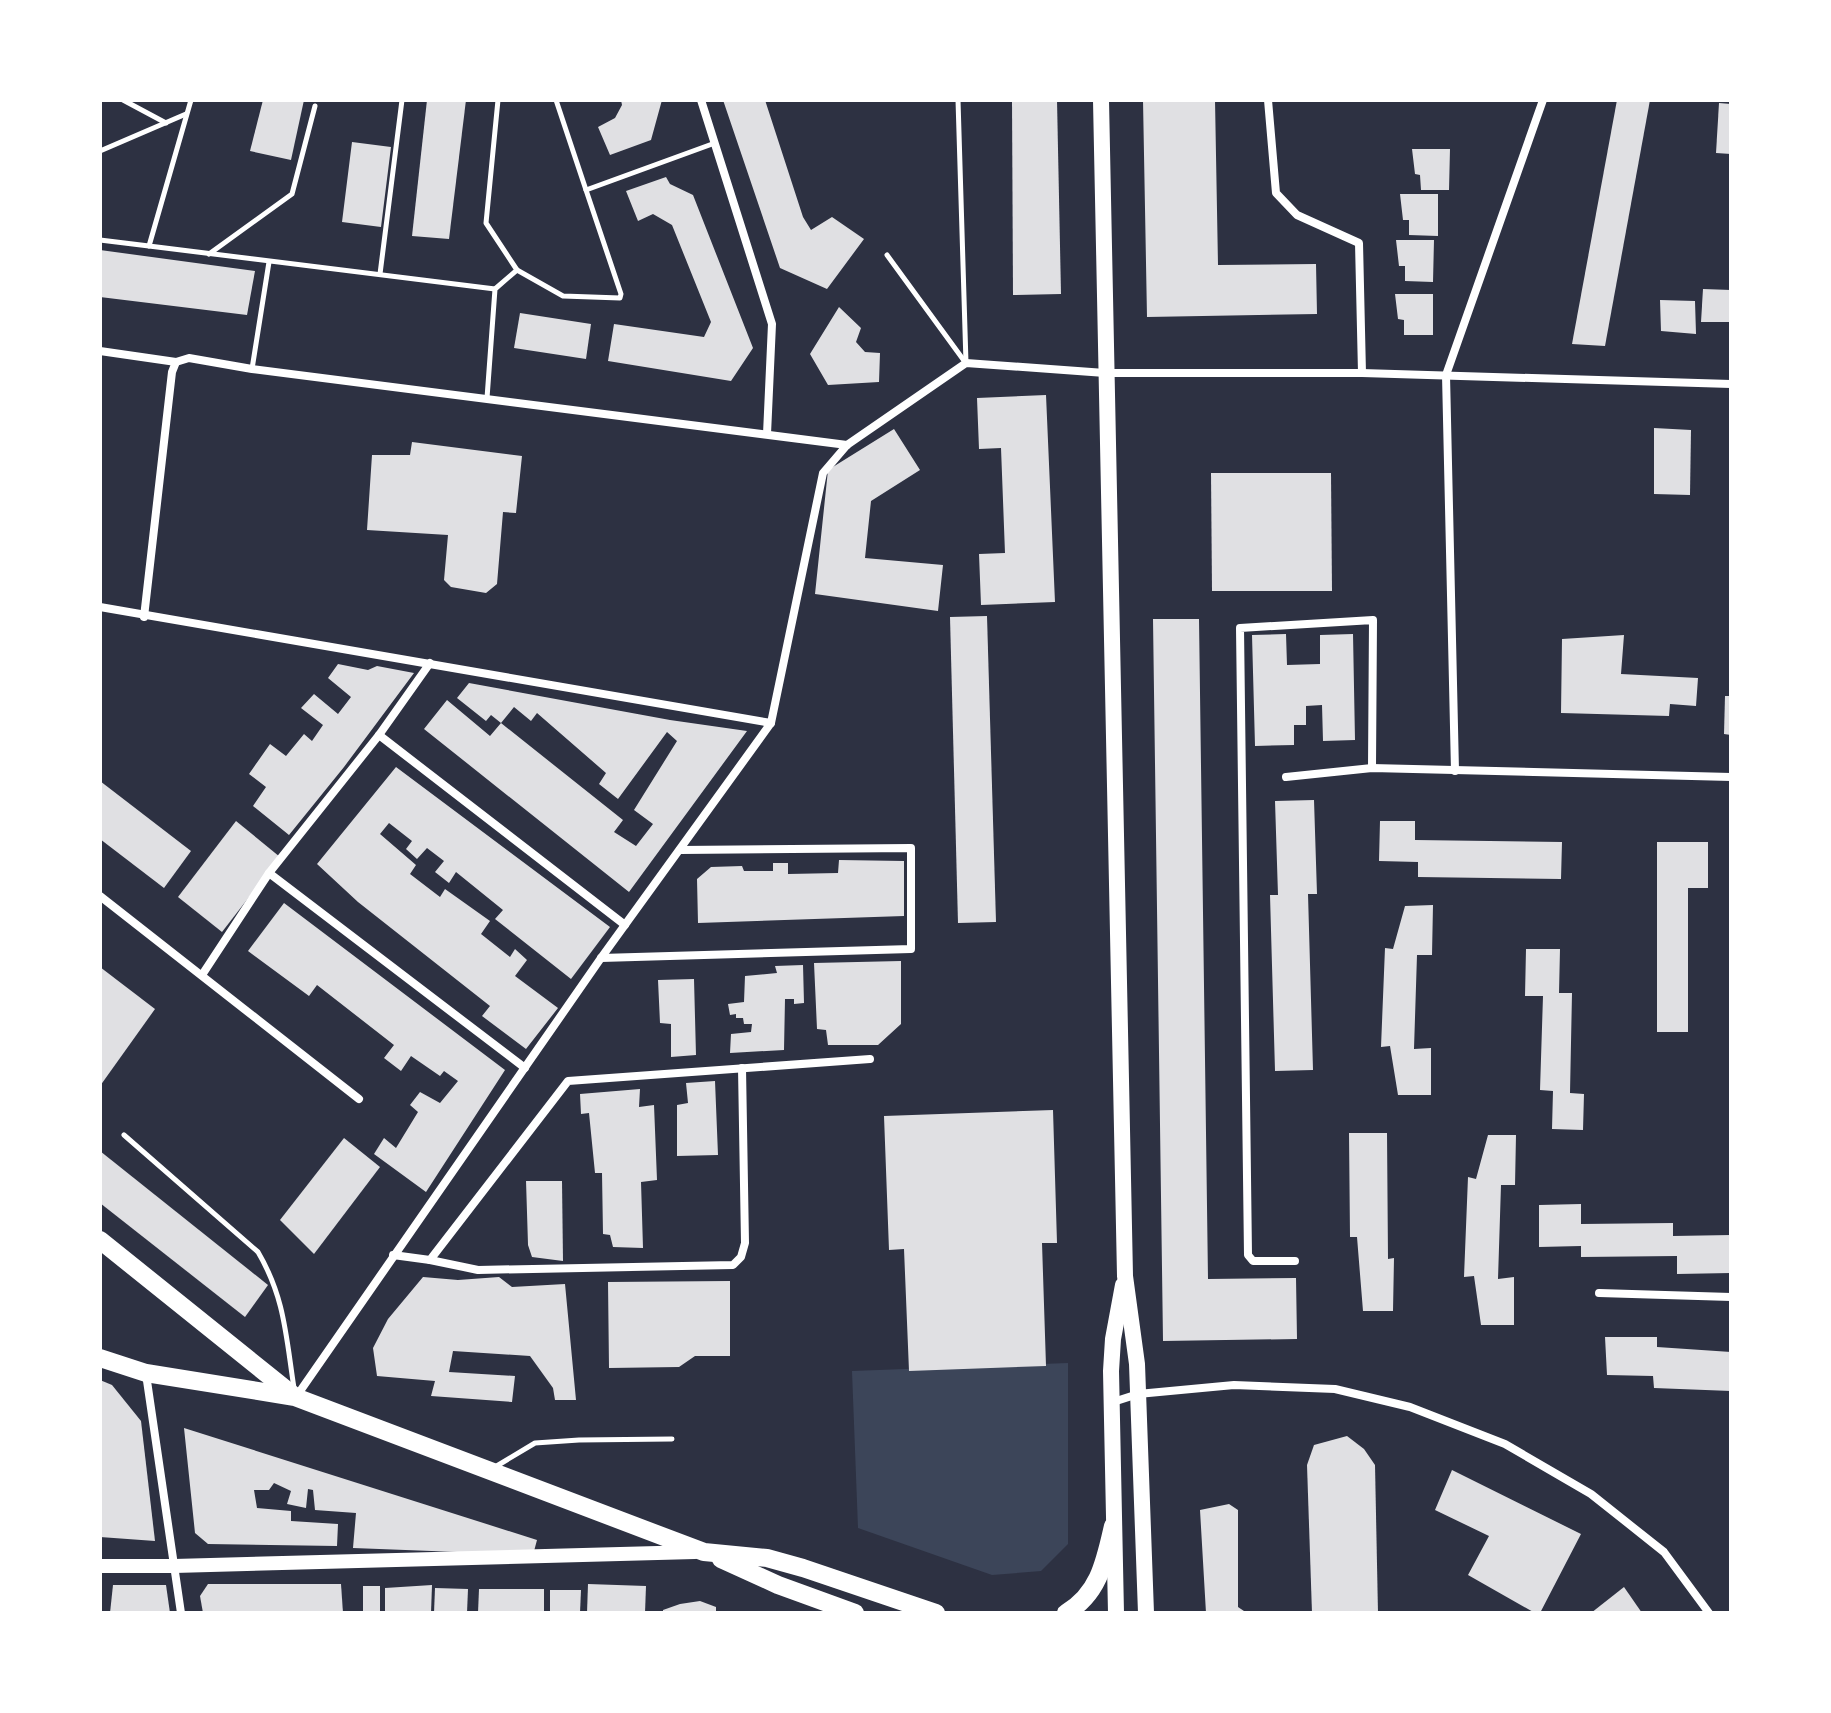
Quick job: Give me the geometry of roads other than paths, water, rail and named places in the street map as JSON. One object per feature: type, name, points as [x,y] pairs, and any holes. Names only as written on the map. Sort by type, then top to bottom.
[{"type":"main road","points":[[1101,100],[1125,1276],[1135,1334],[1146,1613]]},
{"type":"main road","points":[[100,1240],[295,1397]]},
{"type":"main road","points":[[1116,1613],[1110,1403],[1113,1339],[1125,1276]]},
{"type":"main road","points":[[100,1358],[146,1373],[295,1397],[704,1552],[778,1585],[855,1613]]},
{"type":"main road","points":[[1066,1613],[1094,1587],[1103,1567],[1113,1526]]},
{"type":"main road","points":[[704,1552],[767,1558],[936,1613]]},
{"type":"street","points":[[701,100],[772,324],[767,434]]},
{"type":"street","points":[[1268,100],[1276,193],[1297,215],[1359,243],[1362,373]]},
{"type":"street","points":[[1455,771],[1446,375],[1543,100]]},
{"type":"street","points":[[100,351],[176,362],[189,358],[252,369],[847,445]]},
{"type":"street","points":[[144,617],[172,372],[176,362]]},
{"type":"street","points":[[295,1397],[601,958],[771,723],[823,473],[847,445],[966,363],[1105,373],[1362,373],[1731,384]]},
{"type":"street","points":[[100,607],[771,723]]},
{"type":"street","points":[[1295,1261],[1253,1261],[1248,1255],[1240,628],[1373,620],[1372,768]]},
{"type":"street","points":[[202,975],[269,873],[379,735],[430,663]]},
{"type":"street","points":[[379,735],[625,925]]},
{"type":"street","points":[[1286,777],[1372,768],[1731,777]]},
{"type":"street","points":[[601,958],[911,949],[911,848],[680,850]]},
{"type":"street","points":[[269,873],[525,1068]]},
{"type":"street","points":[[100,896],[359,1099]]},
{"type":"street","points":[[430,1260],[568,1081],[870,1059]]},
{"type":"street","points":[[393,1255],[478,1270],[733,1265],[741,1257],[745,1243],[742,1068]]},
{"type":"street","points":[[1599,1293],[1731,1297]]},
{"type":"street","points":[[146,1373],[181,1613]]},
{"type":"street","points":[[1110,1403],[1138,1394],[1234,1385],[1335,1389],[1410,1407],[1505,1444],[1591,1494],[1664,1552],[1709,1613]]},
{"type":"street","points":[[100,1566],[704,1552]]},
{"type":"lane","points":[[123,100],[166,123]]},
{"type":"lane","points":[[149,246],[191,100]]},
{"type":"lane","points":[[380,274],[402,100]]},
{"type":"lane","points":[[498,100],[486,223],[517,270],[563,296],[620,298],[556,100]]},
{"type":"lane","points":[[958,100],[966,363]]},
{"type":"lane","points":[[208,255],[292,194],[315,106]]},
{"type":"lane","points":[[100,151],[187,113]]},
{"type":"lane","points":[[586,190],[715,143]]},
{"type":"lane","points":[[100,240],[495,289]]},
{"type":"lane","points":[[887,255],[966,363]]},
{"type":"lane","points":[[252,369],[269,262]]},
{"type":"lane","points":[[487,398],[495,289],[517,270]]},
{"type":"lane","points":[[124,1135],[258,1252],[280,1297],[295,1397]]},
{"type":"lane","points":[[490,1470],[535,1443],[672,1439]]}]
